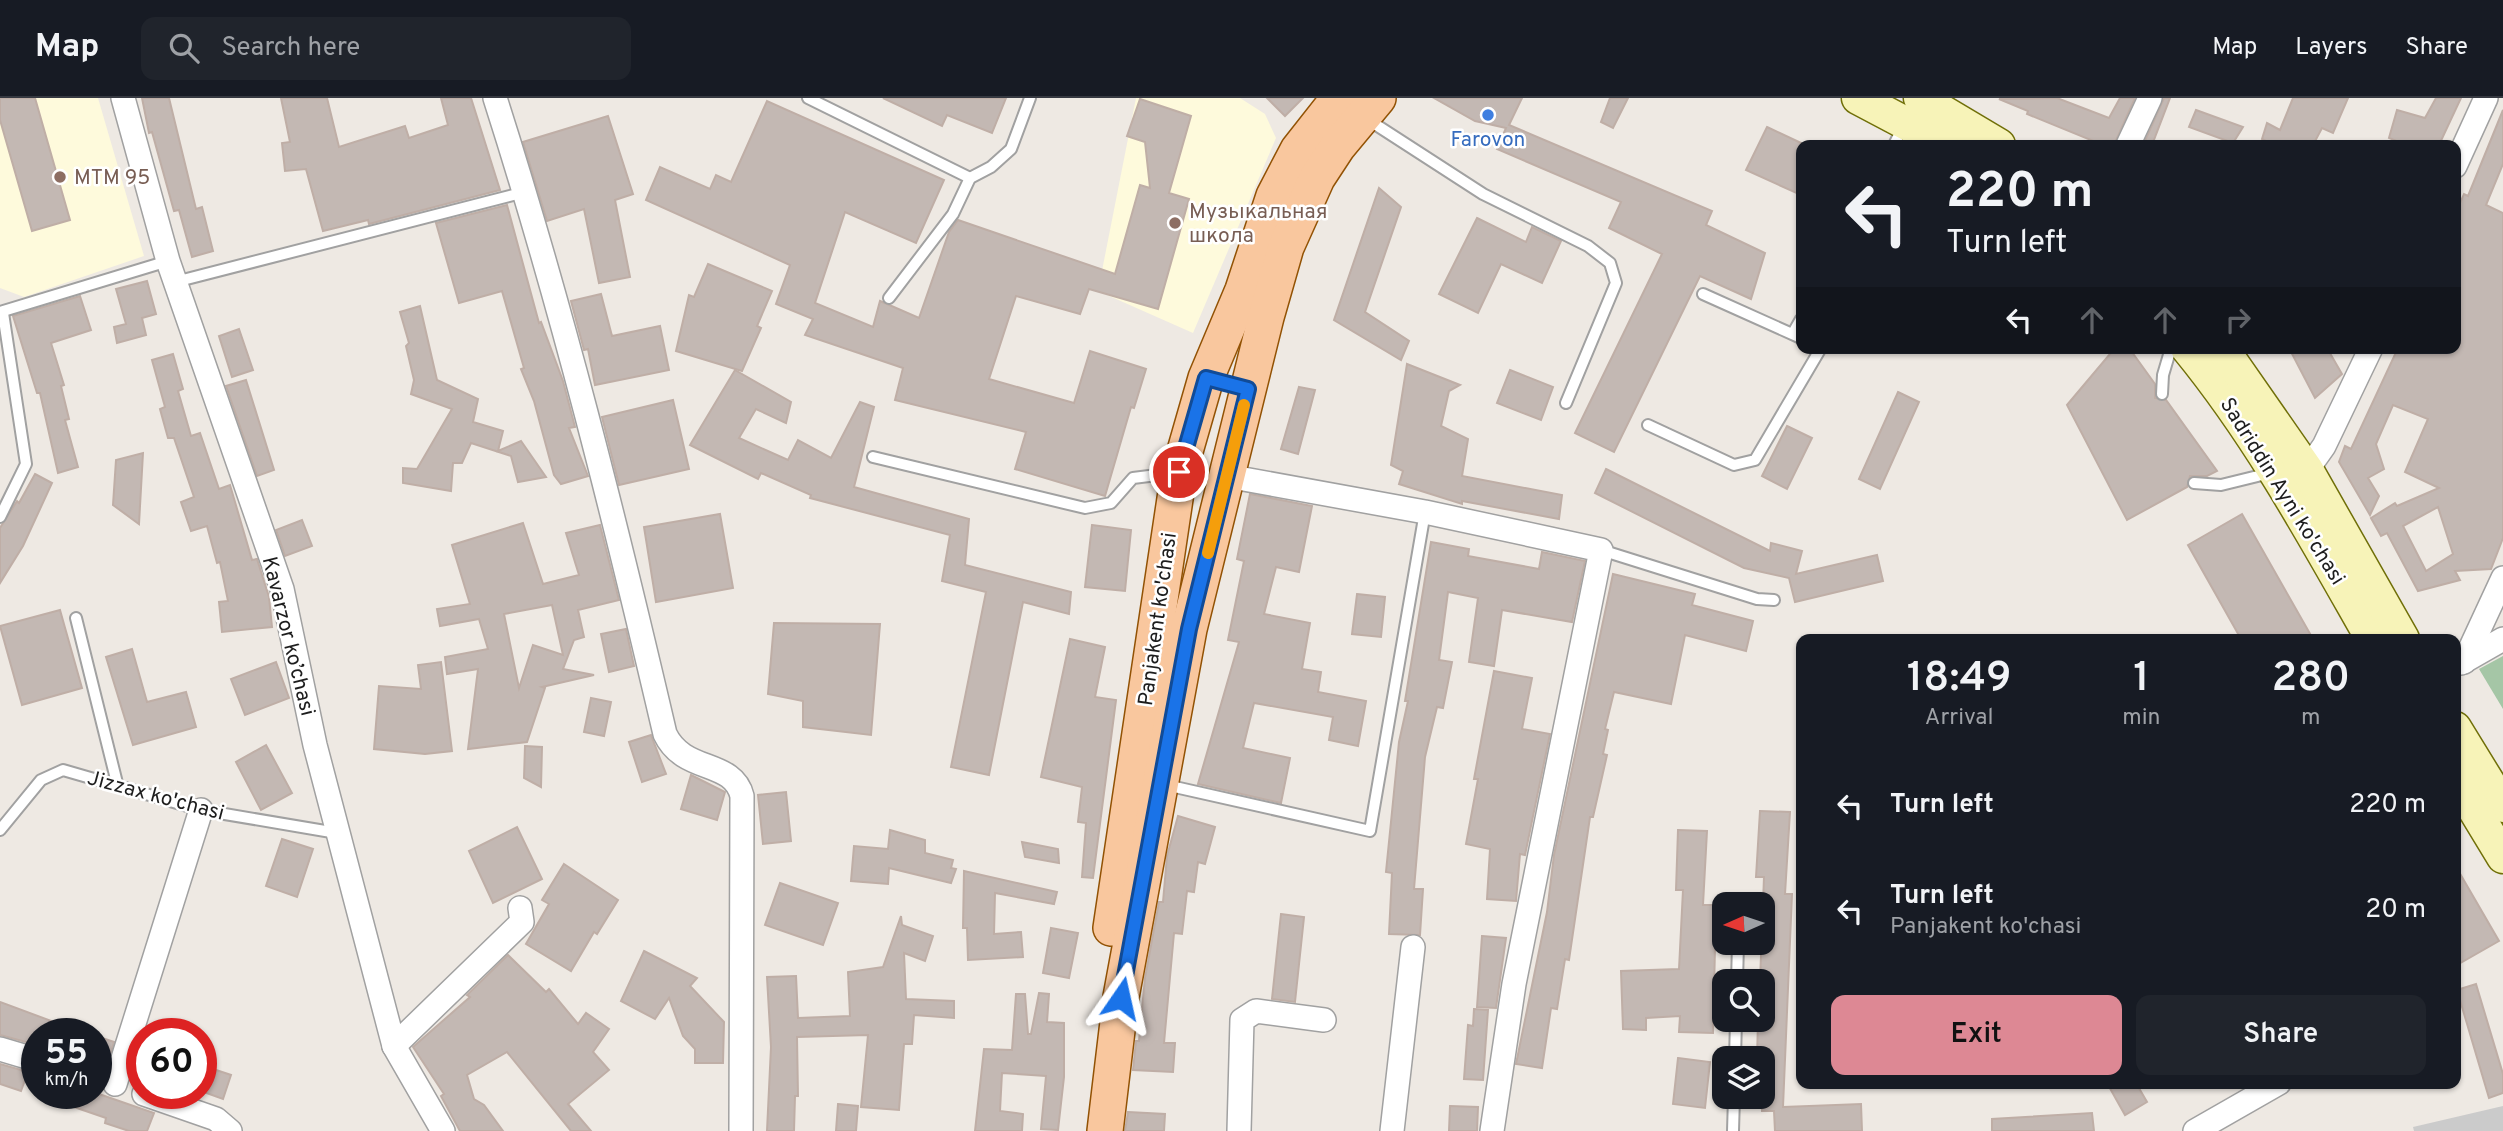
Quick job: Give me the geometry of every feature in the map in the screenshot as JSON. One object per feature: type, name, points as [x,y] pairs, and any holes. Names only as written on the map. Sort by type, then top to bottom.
[{"type":"main road","points":[[1858,98],[1907,122],[1934,140]]},
{"type":"main road","name":"Panjakent ko'chasi","points":[[1084,1131],[1089,1070],[1179,472],[1206,378],[1243,290],[1264,220],[1285,173],[1298,149],[1360,104]]},
{"type":"main road","name":"Panjakent ko'chasi","points":[[1105,1131],[1121,998],[1189,629],[1248,389],[1276,282],[1300,214],[1317,178],[1360,104]]},
{"type":"main road","points":[[1907,122],[1979,140]]},
{"type":"main road","name":"Sadriddin Ayni ko'chasi","points":[[2192,354],[2212,378],[2276,472],[2369,634]]},
{"type":"main road","name":"Sadriddin Ayni ko'chasi","points":[[2226,354],[2307,470],[2400,634]]},
{"type":"main road","points":[[1206,378],[1248,389]]},
{"type":"main road","points":[[2461,738],[2503,806]]},
{"type":"main road","points":[[2461,788],[2503,858]]},
{"type":"street","name":"Kavarzor ko’chasi","points":[[123,98],[172,271],[282,589],[337,833],[394,1046],[443,1131]]},
{"type":"street","points":[[495,98],[525,192],[608,490],[665,734],[672,748],[684,758],[730,776],[739,785],[742,796],[741,1131]]},
{"type":"street","points":[[2130,140],[2150,98]]},
{"type":"street","points":[[2461,153],[2486,98]]},
{"type":"street","points":[[2307,470],[2323,446],[2368,354]]},
{"type":"street","points":[[1227,476],[1425,512],[1601,550],[1514,984],[1492,1131]]},
{"type":"street","points":[[2461,662],[2503,578]]},
{"type":"street","points":[[2461,663],[2503,639]]},
{"type":"street","points":[[112,1064],[201,810]]},
{"type":"street","points":[[394,1046],[522,922],[520,908]]},
{"type":"street","points":[[1392,1131],[1413,947]]},
{"type":"street","points":[[1240,1131],[1242,1020],[1256,1011],[1324,1020]]},
{"type":"street","points":[[0,1049],[21,1055]]},
{"type":"street","points":[[2195,1131],[2268,1089]]},
{"type":"street","points":[[188,1109],[216,1119],[230,1131]]},
{"type":"lane","points":[[808,98],[970,178]]},
{"type":"lane","points":[[889,298],[953,214],[970,178],[991,167],[1011,149],[1030,98]]},
{"type":"lane","points":[[1360,104],[1483,194],[1588,246],[1610,262],[1616,283],[1566,403]]},
{"type":"lane","points":[[0,517],[26,464],[1,313],[172,271],[525,192]]},
{"type":"lane","points":[[1703,294],[1796,336]]},
{"type":"lane","points":[[1648,425],[1734,465],[1745,465],[1755,460],[1817,354]]},
{"type":"lane","points":[[2162,394],[2170,354]]},
{"type":"lane","points":[[873,457],[1085,508],[1111,503],[1133,478],[1179,472]]},
{"type":"lane","points":[[2194,483],[2221,485],[2276,472]]},
{"type":"lane","points":[[1162,784],[1370,831],[1425,512]]},
{"type":"lane","points":[[1601,550],[1757,598],[1774,600]]},
{"type":"lane","points":[[76,618],[117,783]]},
{"type":"lane","name":"Jizzax ko'chasi","points":[[0,831],[41,780],[63,770],[117,783],[201,810],[337,833]]},
{"type":"lane","points":[[1733,1131],[1734,1109]]},
{"type":"shaded area","name":"МТМ 95","points":[[0,98],[98,98],[144,256],[24,297],[0,288]]},
{"type":"shaded area","name":"Музыкальная школа","points":[[1136,98],[1240,98],[1265,114],[1276,138],[1193,333],[1098,291]]},
{"type":"shaded area","points":[[2503,1106],[2503,1131],[2414,1131],[2413,1127]]},
{"type":"green space","points":[[2503,656],[2503,709],[2479,669]]},
{"type":"building","points":[[0,98],[35,98],[70,220],[32,231],[0,120]]},
{"type":"building","points":[[142,98],[169,98],[196,209],[202,207],[213,251],[192,257],[179,210],[174,211],[152,132],[149,133]]},
{"type":"building","points":[[281,98],[327,98],[339,147],[405,126],[409,138],[448,125],[441,98],[471,98],[500,190],[369,224],[368,220],[323,231],[306,169],[285,171],[282,143],[290,142]]},
{"type":"building","points":[[883,98],[1006,98],[992,133],[947,115],[942,126]]},
{"type":"building","points":[[1267,98],[1303,98],[1285,116]]},
{"type":"building","points":[[1434,98],[1522,98],[1509,125],[1712,211],[1706,225],[1765,253],[1751,299],[1700,276],[1614,452],[1575,433],[1662,254],[1609,228],[1621,202],[1497,149],[1506,128],[1475,121]]},
{"type":"building","points":[[1610,98],[1628,98],[1613,128],[1601,122]]},
{"type":"building","points":[[2057,98],[2109,118],[2120,98],[2135,98],[2116,140],[2091,140],[2027,114],[2028,111],[1999,99]]},
{"type":"building","points":[[2164,98],[2170,98],[2154,140],[2145,140]]},
{"type":"building","points":[[2293,98],[2348,98],[2333,133],[2322,128],[2316,140],[2262,139],[2267,123],[2280,130]]},
{"type":"building","points":[[2436,98],[2461,98],[2441,140],[2389,138],[2397,110],[2425,118]]},
{"type":"building","points":[[1140,99],[1191,116],[1169,193],[1189,199],[1158,309],[1089,289],[1080,314],[1016,296],[989,379],[1074,403],[1090,351],[1146,369],[1134,408],[1131,407],[1105,496],[1015,469],[1026,432],[895,400],[903,368],[805,335],[813,319],[776,304],[790,265],[646,200],[660,167],[710,189],[716,175],[731,182],[767,101],[944,180],[916,243],[845,212],[815,303],[873,327],[880,301],[919,318],[949,232],[958,220],[1115,274],[1140,185],[1150,188],[1145,142],[1127,136]]},
{"type":"building","points":[[2196,110],[2243,127],[2235,140],[2225,140],[2189,127]]},
{"type":"building","points":[[2503,110],[2503,164],[2486,205],[2503,213],[2503,538],[2491,569],[2455,571],[2460,580],[2418,591],[2387,533],[2381,536],[2371,518],[2395,503],[2397,506],[2439,488],[2405,472],[2428,419],[2393,405],[2376,444],[2384,469],[2368,478],[2379,496],[2370,515],[2339,462],[2345,446],[2351,449],[2395,354],[2461,354],[2461,201],[2464,194],[2468,196]],"holes":[[[2438,507],[2453,554],[2426,571],[2403,526]]]},
{"type":"building","points":[[608,116],[633,194],[615,200],[630,277],[599,283],[584,209],[547,221],[523,142]]},
{"type":"building","points":[[1767,127],[1796,141],[1796,193],[1746,170]]},
{"type":"building","points":[[1379,188],[1401,207],[1365,312],[1409,341],[1401,360],[1334,320]]},
{"type":"building","points":[[507,205],[539,323],[541,322],[563,381],[575,427],[569,428],[588,476],[561,484],[554,475],[534,401],[521,369],[524,368],[502,291],[459,303],[436,223]]},
{"type":"building","points":[[1477,218],[1526,242],[1532,227],[1561,241],[1542,283],[1501,264],[1478,313],[1439,294]]},
{"type":"building","points":[[708,264],[772,291],[757,326],[761,328],[742,371],[676,351],[689,295],[694,297]]},
{"type":"building","points":[[147,281],[156,314],[142,318],[146,335],[117,343],[114,327],[126,324],[116,289]]},
{"type":"building","points":[[601,294],[612,336],[660,326],[669,370],[595,385],[588,349],[584,350],[571,301]]},
{"type":"building","points":[[80,296],[91,330],[51,343],[64,385],[61,386],[69,419],[65,420],[78,467],[58,473],[40,393],[37,393],[13,316]]},
{"type":"building","points":[[420,306],[437,380],[478,399],[473,422],[503,431],[498,451],[521,441],[546,477],[518,482],[511,456],[471,443],[462,463],[453,463],[451,491],[403,483],[403,468],[417,469],[452,409],[411,394],[414,380],[406,346],[409,343],[400,312]]},
{"type":"building","points":[[239,329],[253,370],[232,377],[219,336]]},
{"type":"building","points":[[173,354],[183,389],[178,391],[191,436],[200,433],[219,489],[230,485],[252,560],[257,559],[269,597],[272,627],[222,632],[219,602],[228,601],[220,562],[217,563],[207,526],[191,531],[181,502],[194,497],[174,438],[168,438],[160,409],[165,407],[152,360]]},
{"type":"building","points":[[2110,354],[2133,354],[2155,384],[2155,398],[2166,400],[2217,471],[2207,476],[2190,476],[2187,487],[2127,520],[2067,405]]},
{"type":"building","points":[[2292,354],[2330,354],[2342,374],[2315,398]]},
{"type":"building","points":[[1407,364],[1460,385],[1449,391],[1441,426],[1468,439],[1462,476],[1562,495],[1559,519],[1462,501],[1462,504],[1399,484],[1403,471],[1391,465]]},
{"type":"building","points":[[735,370],[791,402],[786,423],[756,409],[739,438],[788,460],[798,440],[831,458],[860,402],[874,407],[854,487],[969,519],[965,565],[1071,592],[1069,614],[1023,602],[989,775],[951,767],[986,592],[942,581],[950,535],[810,498],[811,495],[761,473],[758,479],[690,445]]},
{"type":"building","points":[[1510,370],[1553,387],[1541,420],[1497,403]]},
{"type":"building","points":[[246,380],[274,470],[257,476],[226,386]]},
{"type":"building","points":[[1299,387],[1315,390],[1298,454],[1281,449]]},
{"type":"building","points":[[1898,392],[1919,402],[1880,489],[1859,479]]},
{"type":"building","points":[[673,400],[689,469],[619,485],[602,417]]},
{"type":"building","points":[[1787,426],[1812,438],[1787,489],[1762,476]]},
{"type":"building","points":[[143,453],[139,524],[113,505],[116,460]]},
{"type":"building","points":[[1606,469],[1770,551],[1771,543],[1802,551],[1796,574],[1877,555],[1883,581],[1795,602],[1789,578],[1744,568],[1595,493]]},
{"type":"building","points":[[35,474],[52,483],[23,546],[0,583],[0,528],[17,501],[19,503]]},
{"type":"building","points":[[1250,494],[1312,506],[1299,572],[1276,567],[1264,614],[1310,623],[1302,669],[1321,672],[1318,692],[1366,701],[1358,746],[1329,740],[1333,717],[1254,703],[1243,748],[1290,758],[1281,803],[1198,784],[1239,642],[1228,640],[1244,561],[1237,559]]},
{"type":"building","points":[[720,514],[733,588],[656,602],[644,527]]},
{"type":"building","points":[[2242,514],[2310,634],[2238,634],[2188,545]]},
{"type":"building","points":[[302,520],[312,546],[285,556],[276,530]]},
{"type":"building","points":[[523,523],[543,584],[579,575],[566,533],[600,525],[619,600],[578,610],[584,637],[574,640],[563,669],[594,675],[542,687],[545,688],[527,742],[468,749],[478,669],[447,674],[445,657],[488,649],[479,619],[440,626],[437,609],[470,604],[452,545]],"holes":[[[552,605],[563,655],[533,645],[519,688],[504,614]]]},
{"type":"building","points":[[1092,525],[1131,530],[1125,591],[1085,587]]},
{"type":"building","points":[[1431,542],[1469,549],[1468,556],[1539,569],[1542,552],[1585,561],[1572,622],[1502,610],[1494,666],[1469,662],[1478,598],[1448,592],[1439,660],[1452,662],[1443,708],[1437,707],[1425,757],[1414,889],[1423,889],[1420,935],[1389,934],[1392,873],[1386,872],[1399,742],[1408,701],[1405,701]]},
{"type":"building","points":[[1613,574],[1695,594],[1692,605],[1753,621],[1746,651],[1685,635],[1671,704],[1614,692],[1605,729],[1608,730],[1603,754],[1607,755],[1593,817],[1590,817],[1569,960],[1565,959],[1557,1009],[1551,1008],[1542,1068],[1516,1064],[1547,912],[1554,855]]},
{"type":"building","points":[[1357,594],[1385,597],[1381,637],[1352,634]]},
{"type":"building","points":[[60,610],[82,688],[22,705],[0,626]]},
{"type":"building","points":[[774,623],[880,624],[871,735],[803,727],[803,701],[768,694]]},
{"type":"building","points":[[626,629],[634,666],[609,672],[601,634]]},
{"type":"building","points":[[1070,639],[1105,647],[1095,697],[1116,700],[1093,878],[1082,877],[1086,823],[1078,822],[1082,787],[1041,777]]},
{"type":"building","points":[[132,649],[147,702],[186,692],[196,727],[133,745],[106,657]]},
{"type":"building","points":[[276,662],[289,698],[245,715],[231,679]]},
{"type":"building","points":[[441,662],[452,751],[425,754],[374,749],[379,686],[421,689],[418,665]]},
{"type":"building","points":[[1494,671],[1532,678],[1522,729],[1550,734],[1525,855],[1520,854],[1516,901],[1487,899],[1490,849],[1466,844],[1478,779],[1474,779]]},
{"type":"building","points":[[591,698],[611,702],[604,736],[584,732]]},
{"type":"building","points":[[651,735],[666,774],[642,782],[629,742]]},
{"type":"building","points":[[266,745],[292,793],[261,810],[236,762]]},
{"type":"building","points":[[525,746],[542,747],[541,787],[524,778]]},
{"type":"building","points":[[691,775],[725,792],[717,820],[681,809]]},
{"type":"building","points":[[786,792],[791,841],[763,844],[758,795]]},
{"type":"building","points":[[1760,811],[1790,812],[1785,894],[1792,894],[1783,1107],[1861,1104],[1862,1131],[1775,1131],[1774,1111],[1762,1111],[1775,1109],[1775,1046],[1757,1046],[1758,1032],[1775,1032],[1775,969],[1760,969],[1761,956],[1775,955],[1775,892],[1763,892],[1764,877],[1756,877]]},
{"type":"building","points":[[1178,816],[1215,827],[1205,864],[1198,862],[1194,892],[1187,891],[1182,934],[1174,933],[1164,1043],[1175,1043],[1173,1072],[1133,1070],[1136,1041],[1139,1041],[1145,978],[1159,902],[1163,902],[1167,856]]},
{"type":"building","points":[[517,827],[542,879],[493,903],[469,851]]},
{"type":"building","points":[[890,830],[925,840],[925,853],[953,860],[951,868],[956,869],[951,883],[889,868],[888,884],[851,881],[854,846],[888,849]]},
{"type":"building","points":[[1678,830],[1707,831],[1703,905],[1712,905],[1712,956],[1715,956],[1714,969],[1712,969],[1713,1033],[1679,1032],[1680,1016],[1646,1018],[1646,1030],[1623,1029],[1621,971],[1679,969],[1683,890],[1676,890]]},
{"type":"building","points":[[282,839],[313,849],[297,897],[266,886]]},
{"type":"building","points":[[1022,842],[1058,849],[1059,863],[1025,857]]},
{"type":"building","points":[[564,864],[618,900],[597,934],[594,932],[571,971],[526,944],[549,904],[542,900]]},
{"type":"building","points":[[964,871],[1057,892],[1054,904],[995,893],[994,934],[1021,932],[1023,957],[968,960],[967,928],[963,928]]},
{"type":"building","points":[[2461,875],[2499,941],[2461,963]]},
{"type":"building","points":[[780,883],[838,903],[823,945],[765,925]]},
{"type":"building","points":[[1281,914],[1304,917],[1295,1002],[1272,999]]},
{"type":"building","points":[[901,916],[902,925],[933,936],[925,961],[904,953],[906,999],[954,1001],[954,1018],[914,1015],[912,1044],[904,1044],[899,1110],[861,1107],[868,1035],[797,1037],[798,1096],[795,1096],[794,1131],[767,1131],[771,1047],[767,977],[796,976],[798,1018],[850,1016],[848,972],[883,967]]},
{"type":"building","points":[[1051,928],[1078,933],[1069,978],[1043,973]]},
{"type":"building","points":[[1482,936],[1506,938],[1496,1008],[1477,1007]]},
{"type":"building","points":[[644,951],[697,978],[690,986],[724,1022],[723,1063],[695,1063],[695,1049],[683,1036],[669,998],[655,1019],[621,1001]]},
{"type":"building","points":[[508,955],[546,992],[549,989],[578,1024],[586,1013],[609,1029],[593,1052],[609,1070],[568,1104],[591,1131],[571,1131],[507,1052],[467,1075],[474,1099],[484,1105],[503,1131],[460,1131],[441,1096],[444,1094],[413,1047],[470,997],[467,995]]},
{"type":"building","points":[[2476,984],[2503,1074],[2503,1093],[2489,1098],[2461,1004],[2461,989]]},
{"type":"building","points":[[1039,993],[1049,994],[1047,1022],[1064,1023],[1064,1077],[1058,1130],[1041,1129],[1046,1076],[1002,1073],[1000,1111],[1023,1114],[1022,1131],[975,1131],[984,1049],[1012,1050],[1016,994],[1025,994],[1028,1034],[1031,1034]]},
{"type":"building","points":[[0,1002],[43,1018],[21,1018],[21,1041],[0,1035]]},
{"type":"building","points":[[1474,1009],[1488,1010],[1483,1080],[1464,1079],[1468,1025],[1473,1026]]},
{"type":"building","points":[[1678,1058],[1710,1062],[1705,1108],[1673,1104]]},
{"type":"building","points":[[0,1064],[21,1070],[21,1091],[0,1084]]},
{"type":"building","points":[[217,1070],[231,1075],[223,1099],[217,1097]]},
{"type":"building","points":[[2110,1089],[2139,1089],[2147,1102],[2125,1115]]},
{"type":"building","points":[[112,1098],[126,1103],[126,1109],[142,1109],[154,1113],[147,1131],[129,1131],[105,1123],[106,1118],[80,1109],[112,1109]]},
{"type":"building","points":[[838,1104],[858,1106],[856,1131],[836,1131]]},
{"type":"building","points":[[1450,1106],[1478,1107],[1477,1131],[1449,1131]]},
{"type":"building","points":[[1128,1112],[1165,1114],[1164,1131],[1125,1131]]},
{"type":"building","points":[[2092,1113],[2094,1131],[1992,1131],[1992,1119]]},
{"type":"slow traffic","points":[[1208,553],[1244,405]]},
{"type":"place","name":"Farovon","points":[[1488,115]]},
{"type":"place","name":"МТМ 95","points":[[60,177]]},
{"type":"place","name":"Музыкальная школа","points":[[1175,223]]},
{"type":"route","points":[[1121,998],[1189,629],[1248,389],[1206,378],[1179,472]]}]
